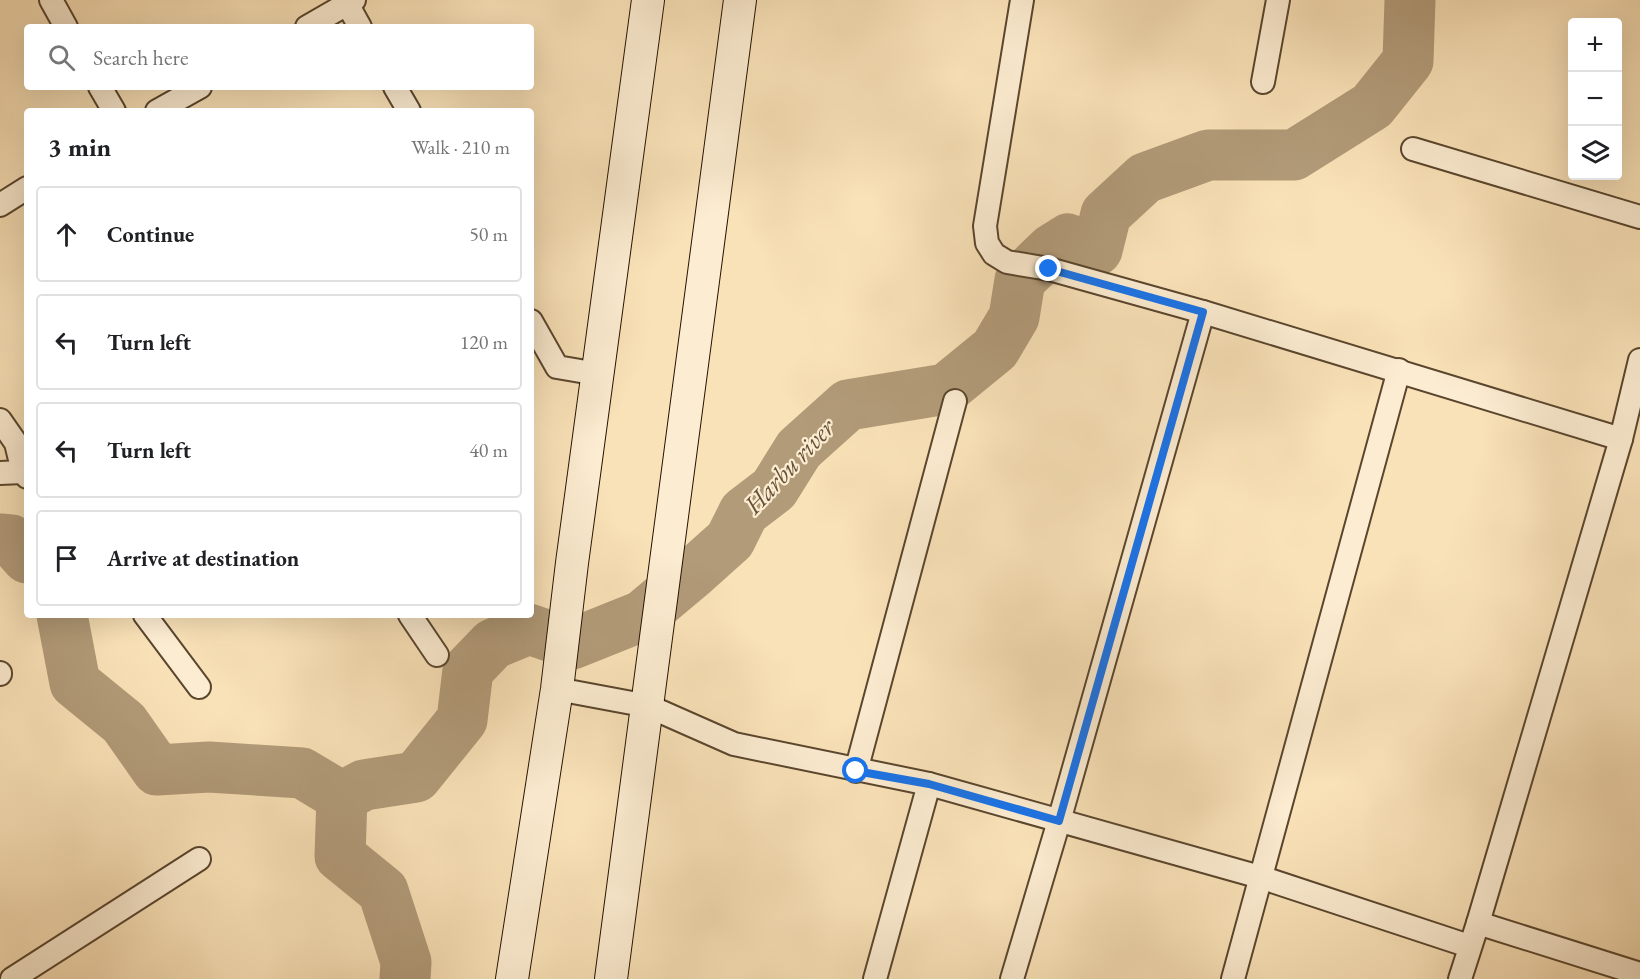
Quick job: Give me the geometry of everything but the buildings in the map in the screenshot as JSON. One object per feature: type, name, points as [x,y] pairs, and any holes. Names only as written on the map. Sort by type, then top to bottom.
[{"type":"main road","points":[[513,979],[557,689],[648,0]]},
{"type":"main road","points":[[612,979],[667,543],[740,0]]},
{"type":"street","points":[[51,0],[64,24]]},
{"type":"street","points":[[1022,0],[985,226],[987,243],[994,254],[1007,262],[1049,269],[1203,312],[1621,439]]},
{"type":"street","points":[[1263,82],[1278,0]]},
{"type":"street","points":[[312,24],[349,1],[359,24]]},
{"type":"street","points":[[102,90],[112,108]]},
{"type":"street","points":[[162,108],[195,90]]},
{"type":"street","points":[[397,90],[407,108]]},
{"type":"street","points":[[1413,149],[1640,218]]},
{"type":"street","points":[[0,205],[24,191]]},
{"type":"street","points":[[1012,979],[1203,312]]},
{"type":"street","points":[[534,326],[557,367],[598,374]]},
{"type":"street","points":[[1460,979],[1621,439],[1640,360]]},
{"type":"street","points":[[1233,979],[1399,370]]},
{"type":"street","points":[[856,771],[955,401]]},
{"type":"street","points":[[0,420],[16,443],[24,471]]},
{"type":"street","points":[[0,473],[24,474]]},
{"type":"street","points":[[148,618],[200,687]]},
{"type":"street","points":[[412,618],[437,655]]},
{"type":"street","points":[[557,689],[648,706],[734,744],[856,771],[929,784],[1260,877],[1469,946]]},
{"type":"street","points":[[875,979],[929,784]]},
{"type":"street","points":[[12,979],[199,859]]},
{"type":"street","points":[[1478,923],[1640,974]]},
{"type":"waterway","name":"Harbu river","points":[[405,979],[406,962],[383,891],[340,856],[342,797],[364,785],[416,777],[462,720],[468,670],[493,644],[529,629],[572,644],[642,616],[730,540],[744,512],[774,489],[799,449],[848,405],[946,389],[995,349],[1014,317],[1020,280],[1052,249],[1068,239],[1097,250],[1106,214],[1145,178],[1208,155],[1294,155],[1372,106],[1408,61],[1410,0]]},
{"type":"waterway","points":[[0,539],[11,540],[24,555]]},
{"type":"waterway","points":[[63,618],[75,683],[124,723],[157,770],[209,767],[302,773],[342,797]]},
{"type":"route","points":[[856,771],[929,784],[1059,821],[1203,312],[1049,269]]}]
